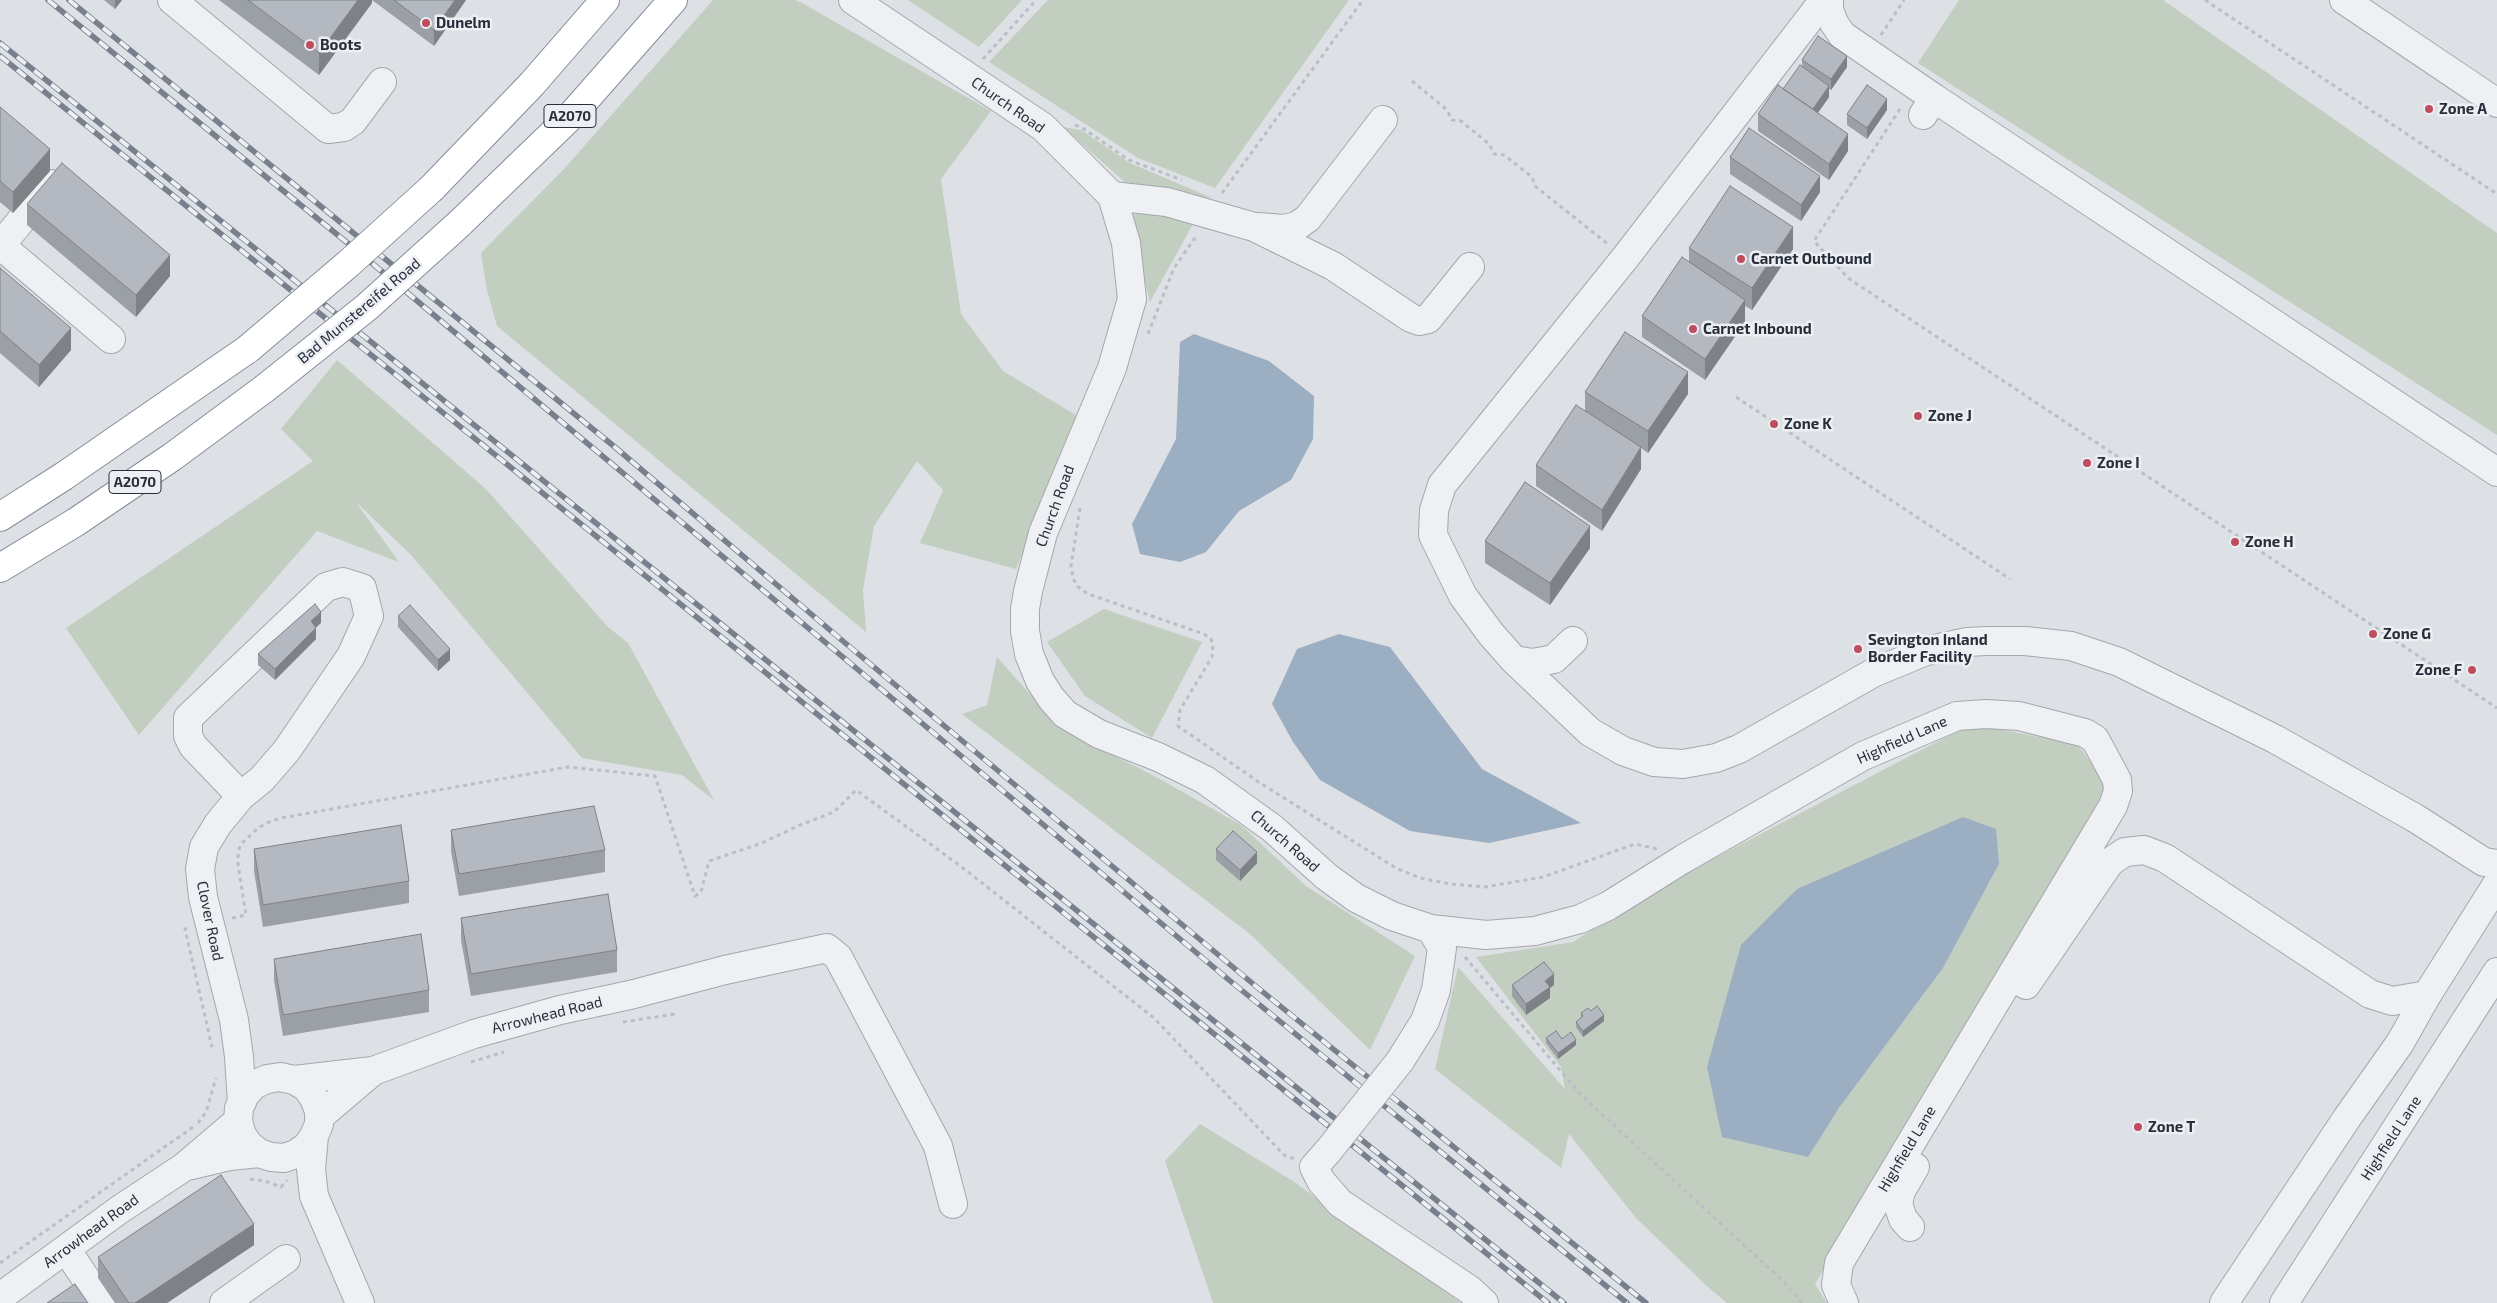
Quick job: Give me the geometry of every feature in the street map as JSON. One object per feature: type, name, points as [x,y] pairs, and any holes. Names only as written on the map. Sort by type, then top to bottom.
[{"type":"highway","name":"A2070","points":[[0,517],[64,476],[248,349],[348,264],[432,188],[532,84],[605,0]]},
{"type":"highway","name":"Bad Munstereifel Road","points":[[0,568],[76,522],[156,468],[264,390],[367,307],[459,224],[570,117],[673,0]]},
{"type":"street","points":[[172,0],[328,128],[344,127],[353,120],[382,82]]},
{"type":"street","points":[[1824,0],[1625,258],[1549,349],[1442,485],[1434,510],[1433,535],[1463,596],[1491,634],[1514,660],[1590,732],[1615,746],[1654,762],[1684,764],[1716,758],[1739,749],[1873,673],[1926,651],[1967,642],[1988,641],[2025,641],[2071,646],[2119,662],[2275,739],[2415,818],[2484,862],[2497,864]]},
{"type":"street","points":[[1829,0],[1829,10],[1834,23],[1842,35],[1868,53],[1921,105],[2497,472]]},
{"type":"street","points":[[2344,0],[2497,103]]},
{"type":"street","name":"Church Road","points":[[861,3],[1043,127],[1112,196],[1126,243],[1132,299],[1112,368],[1042,533],[1030,583],[1025,609],[1025,631],[1029,654],[1040,681],[1056,704],[1080,724],[1205,780],[1265,822],[1327,877],[1356,898],[1392,916],[1441,930]]},
{"type":"street","points":[[1254,227],[1284,229],[1297,226],[1308,218],[1383,120]]},
{"type":"street","points":[[54,181],[0,245],[111,339]]},
{"type":"street","points":[[1112,196],[1167,202],[1254,227],[1333,266],[1410,318],[1419,321],[1428,319],[1470,267]]},
{"type":"street","name":"Clover Road","points":[[240,1112],[239,1057],[234,1020],[203,897],[200,869],[204,847],[218,824],[241,796],[262,779],[287,750],[351,656],[369,616],[362,588],[342,582],[326,587],[188,718],[188,736],[193,746],[241,796]]},
{"type":"street","points":[[1514,660],[1533,663],[1554,659],[1573,641]]},
{"type":"street","name":"Highfield Lane","points":[[1441,930],[1486,935],[1535,931],[1580,919],[1608,906],[1683,860],[1863,756],[1957,716],[2018,716],[2085,732],[2095,739],[2117,780],[2118,791],[2113,806],[1839,1263],[1836,1285],[1844,1303]]},
{"type":"street","points":[[1910,1227],[1902,1218],[1898,1204],[1900,1191],[1981,1055],[2063,930],[2110,862],[2125,852],[2144,850],[2165,858],[2370,994],[2392,1001],[2427,995]]},
{"type":"street","points":[[2224,1303],[2347,1118],[2400,1043],[2427,995],[2497,884]]},
{"type":"street","points":[[1441,930],[1442,948],[1436,990],[1425,1021],[1400,1061],[1322,1158],[1321,1181],[1340,1203],[1470,1290],[1484,1303]]},
{"type":"street","name":"Arrowhead Road","points":[[287,1079],[373,1071],[474,1034],[725,970],[827,948],[838,957],[938,1146],[953,1204]]},
{"type":"street","name":"Highfield Lane","points":[[2284,1303],[2497,972]]},
{"type":"street","name":"Clover Road","points":[[234,1020],[256,1053],[287,1079]]},
{"type":"street","name":"Arrowhead Road","points":[[317,1126],[373,1071]]},
{"type":"street","points":[[314,1196],[311,1169],[317,1126],[314,1098],[306,1087],[287,1079],[267,1079],[254,1085],[240,1112],[242,1135],[249,1145],[298,1177],[314,1196],[360,1303]]},
{"type":"street","name":"Arrowhead Road","points":[[0,1297],[58,1242],[119,1210],[184,1167],[240,1112]]},
{"type":"street","points":[[265,1155],[284,1158],[296,1154],[307,1146],[317,1126]]},
{"type":"street","name":"Arrowhead Road","points":[[184,1167],[230,1156],[265,1155]]},
{"type":"street","points":[[58,1242],[102,1303]]},
{"type":"street","points":[[224,1303],[286,1259]]},
{"type":"path","points":[[967,76],[1036,0]]},
{"type":"path","points":[[1147,337],[1174,268],[1252,150],[1363,0]]},
{"type":"path","points":[[1868,53],[1904,0]]},
{"type":"path","points":[[2206,0],[2497,194]]},
{"type":"path","points":[[1412,81],[1447,110],[1452,120],[1461,122],[1489,144],[1494,154],[1504,155],[1532,177],[1535,186],[1625,258]]},
{"type":"path","points":[[1921,105],[1814,241],[1848,278],[2497,708]]},
{"type":"path","points":[[1043,127],[1055,121],[1081,127],[1129,160],[1184,181]]},
{"type":"path","points":[[1736,397],[2010,579]]},
{"type":"path","points":[[1084,499],[1078,521],[1071,566],[1073,578],[1078,586],[1088,594],[1204,634],[1211,639],[1213,645],[1212,656],[1180,710],[1178,726],[1260,783],[1396,868],[1420,878],[1450,884],[1484,887],[1543,877],[1636,844],[1649,845],[1683,860]]},
{"type":"path","points":[[246,915],[238,852],[241,844],[258,828],[281,818],[568,767],[655,776],[695,896],[701,892],[709,861],[762,843],[800,824],[834,812],[856,790],[963,868],[1154,1018],[1284,1155],[1322,1158]]},
{"type":"path","points":[[185,929],[215,1057]]},
{"type":"path","points":[[1441,930],[1580,1094],[1784,1282],[1802,1303]]},
{"type":"path","points":[[620,1023],[675,1014]]},
{"type":"path","points":[[465,1064],[511,1050]]},
{"type":"path","points":[[0,1263],[198,1123],[206,1112],[216,1076]]},
{"type":"path","points":[[248,1178],[265,1181],[281,1187]]},
{"type":"path","points":[[58,1242],[118,1186]]},
{"type":"green space","points":[[713,0],[795,0],[991,111],[941,179],[961,314],[1003,371],[1079,417],[1016,569],[920,543],[943,490],[917,461],[874,526],[863,590],[866,632],[497,326],[487,290],[481,253],[563,170]]},
{"type":"green space","points":[[908,0],[1022,0],[979,47]]},
{"type":"green space","points":[[1048,0],[1349,0],[1215,188],[1138,158],[989,62]]},
{"type":"green space","points":[[1959,0],[2163,0],[2497,233],[2497,435],[1918,63]]},
{"type":"green space","points":[[1063,127],[1081,130],[1130,163],[1212,198],[1128,185]]},
{"type":"green space","points":[[1150,213],[1194,222],[1150,302],[1128,215]]},
{"type":"green space","points":[[337,360],[486,489],[608,627],[628,643],[714,800],[682,775],[582,758],[412,556],[355,501],[399,562],[317,531],[139,735],[66,628],[313,461],[281,429]]},
{"type":"green space","points":[[1104,609],[1202,642],[1152,738],[1085,696],[1047,642]]},
{"type":"green space","points":[[997,657],[1059,727],[1158,778],[1241,825],[1306,886],[1415,956],[1370,1050],[1250,934],[962,714],[987,705]]},
{"type":"green space","points":[[1971,724],[2077,744],[2108,785],[1815,1284],[1827,1303],[1727,1303],[1636,1218],[1569,1134],[1561,1168],[1435,1069],[1458,967],[1565,1089],[1561,1067],[1476,957],[1573,942],[1644,895]],"holes":[[[1963,817],[1999,864],[1943,968],[1839,1108],[1808,1156]]]},
{"type":"green space","points":[[1200,1124],[1293,1181],[1461,1303],[1213,1303],[1165,1161]]},
{"type":"water","points":[[1194,334],[1269,361],[1314,396],[1313,439],[1291,480],[1239,511],[1206,552],[1180,562],[1140,554],[1132,524],[1176,439],[1180,342]]},
{"type":"water","points":[[1339,634],[1390,647],[1482,769],[1581,823],[1489,843],[1410,831],[1320,780],[1293,742],[1272,704],[1297,649]]},
{"type":"water","points":[[1963,817],[1996,829],[1999,864],[1943,968],[1839,1108],[1808,1157],[1722,1137],[1707,1067],[1741,945],[1797,889]]},
{"type":"building","points":[[248,0],[358,0],[319,53]]},
{"type":"building","points":[[394,0],[455,0],[434,30]]},
{"type":"building","points":[[1818,36],[1847,56],[1831,79],[1802,60]]},
{"type":"building","points":[[1800,65],[1829,86],[1813,109],[1783,89]]},
{"type":"building","points":[[1778,85],[1848,134],[1829,164],[1758,114]]},
{"type":"building","points":[[1867,85],[1887,99],[1867,128],[1847,114]]},
{"type":"building","points":[[0,107],[50,149],[13,192],[0,181]]},
{"type":"building","points":[[1749,128],[1820,176],[1801,205],[1730,157]]},
{"type":"building","points":[[62,163],[170,255],[136,295],[27,204]]},
{"type":"building","name":"Carnet Outbound","points":[[1730,186],[1793,227],[1752,288],[1689,248]]},
{"type":"building","name":"Carnet Inbound","points":[[1682,257],[1745,300],[1705,359],[1642,316]]},
{"type":"building","points":[[0,268],[71,328],[39,365],[0,331]]},
{"type":"building","points":[[1625,332],[1688,372],[1648,431],[1585,392]]},
{"type":"building","points":[[1576,405],[1641,447],[1602,510],[1536,465]]},
{"type":"building","points":[[1525,482],[1590,526],[1550,583],[1485,541]]},
{"type":"building","points":[[315,604],[321,612],[311,621],[316,628],[275,669],[258,654]]},
{"type":"building","points":[[410,605],[450,649],[438,660],[398,616]]},
{"type":"building","points":[[594,806],[605,850],[459,874],[451,830]]},
{"type":"building","points":[[401,825],[409,881],[263,905],[254,849]]},
{"type":"building","points":[[1233,831],[1257,852],[1240,870],[1216,849]]},
{"type":"building","points":[[608,894],[617,950],[471,974],[461,918]]},
{"type":"building","points":[[421,934],[429,990],[283,1015],[274,959]]},
{"type":"building","points":[[1544,962],[1554,974],[1545,981],[1550,987],[1526,1004],[1512,985]]},
{"type":"building","points":[[1597,1006],[1604,1015],[1583,1031],[1576,1022],[1583,1016],[1581,1013],[1588,1008],[1591,1011]]},
{"type":"building","points":[[1556,1031],[1562,1039],[1571,1032],[1576,1040],[1558,1053],[1546,1038]]},
{"type":"building","points":[[221,1175],[254,1224],[135,1303],[129,1303],[98,1257]]},
{"type":"building","points":[[75,1284],[88,1303],[47,1303]]},
{"type":"railway","points":[[48,0],[355,249],[1229,980],[1627,1303]]},
{"type":"railway","points":[[69,0],[616,448],[844,642],[1258,988],[1646,1303]]},
{"type":"railway","points":[[0,43],[1564,1303]]},
{"type":"railway","points":[[0,56],[1548,1303]]},
{"type":"place","name":"Dunelm","points":[[426,23]]},
{"type":"place","name":"Boots","points":[[310,45]]},
{"type":"place","name":"Zone A","points":[[2429,109]]},
{"type":"place","name":"Carnet Outbound","points":[[1741,259]]},
{"type":"place","name":"Carnet Inbound","points":[[1693,329]]},
{"type":"place","name":"Zone J","points":[[1918,416]]},
{"type":"place","name":"Zone K","points":[[1774,424]]},
{"type":"place","name":"Zone I","points":[[2087,463]]},
{"type":"place","name":"Zone H","points":[[2235,542]]},
{"type":"place","name":"Zone G","points":[[2373,634]]},
{"type":"place","name":"Sevington Inland Border Facility","points":[[1858,649]]},
{"type":"place","name":"Zone F","points":[[2472,670]]},
{"type":"place","name":"Zone T","points":[[2138,1127]]}]
